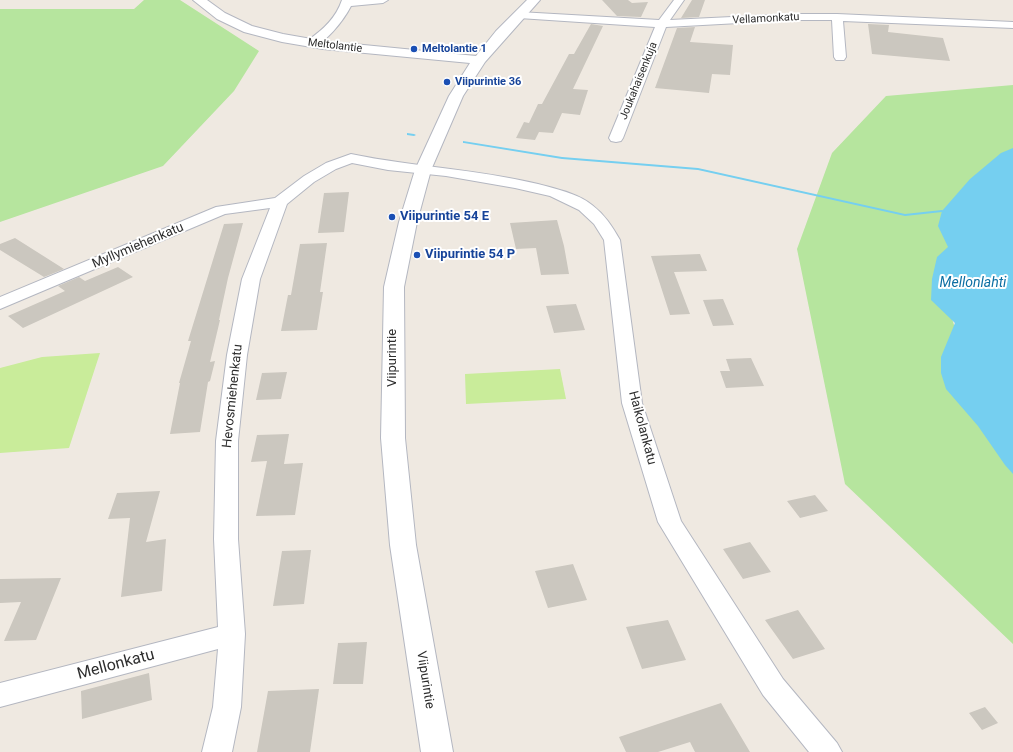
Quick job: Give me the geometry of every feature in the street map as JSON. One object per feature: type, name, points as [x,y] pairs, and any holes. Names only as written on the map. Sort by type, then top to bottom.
[{"type":"main road","name":"Meltolantie","points":[[199,0],[221,16],[248,29],[282,38],[312,43],[479,60]]},
{"type":"main road","name":"Viipurintie","points":[[437,752],[403,545],[393,438],[394,287],[408,222],[423,170],[456,96],[479,60],[534,0]]},
{"type":"street","points":[[312,43],[328,30],[347,1],[383,0]]},
{"type":"street","name":"Joukahaisenkuja","points":[[616,138],[662,24],[679,0]]},
{"type":"street","name":"Vellamonkatu","points":[[519,15],[662,24],[794,17],[837,17],[1013,25]]},
{"type":"street","points":[[837,17],[840,57]]},
{"type":"street","points":[[280,202],[309,179],[331,166],[351,158],[388,166],[423,170]]},
{"type":"street","name":"Haikolankatu","points":[[423,170],[515,183],[555,192],[585,207],[601,221],[612,240],[632,403],[670,522],[773,687],[827,752]]},
{"type":"street","name":"Myllymiehenkatu","points":[[0,304],[222,210],[280,202]]},
{"type":"street","name":"Hevosmiehenkatu","points":[[218,752],[227,708],[232,634],[226,539],[227,449],[235,371],[251,279],[280,202]]},
{"type":"street","name":"Mellonkatu","points":[[0,695],[232,634]]},
{"type":"green space","points":[[144,0],[180,0],[259,51],[234,91],[163,166],[0,222],[0,9],[134,9]]},
{"type":"green space","points":[[1013,85],[1013,163],[990,197],[936,268],[960,344],[1013,464],[1013,644],[845,484],[797,249],[832,153],[886,96]]},
{"type":"green space","points":[[100,353],[69,448],[0,453],[0,368],[42,357]]},
{"type":"green space","points":[[560,369],[566,399],[466,404],[465,374]]},
{"type":"water","name":"Mellonlahti","points":[[1013,148],[1013,474],[978,426],[946,389],[941,373],[941,357],[955,323],[931,300],[932,279],[937,257],[948,247],[938,226],[942,211],[970,179],[1001,153]]},
{"type":"building","points":[[602,0],[628,0],[632,3],[648,2],[641,17],[617,16]]},
{"type":"building","points":[[692,0],[705,0],[699,17],[681,18]]},
{"type":"building","points":[[591,24],[603,26],[573,89],[588,90],[580,115],[562,113],[553,133],[539,132],[535,140],[516,138],[524,122],[529,123],[538,104],[542,104],[569,54],[574,54]]},
{"type":"building","points":[[868,24],[889,25],[888,32],[943,38],[950,61],[872,54]]},
{"type":"building","points":[[695,27],[690,42],[733,45],[730,75],[712,74],[709,93],[655,88],[677,28]]},
{"type":"building","points":[[349,192],[344,232],[318,233],[324,193]]},
{"type":"building","points":[[557,220],[569,274],[541,275],[536,248],[516,249],[510,223]]},
{"type":"building","points":[[243,223],[228,278],[210,362],[215,361],[210,381],[208,382],[200,432],[170,434],[179,383],[191,341],[188,341],[224,224]]},
{"type":"building","points":[[15,238],[64,269],[44,277],[0,250],[0,244]]},
{"type":"building","points":[[327,243],[320,292],[323,292],[317,330],[281,331],[288,295],[291,295],[300,244]]},
{"type":"building","points":[[700,254],[707,271],[674,272],[690,314],[670,315],[651,256]]},
{"type":"building","points":[[118,267],[133,277],[23,328],[8,316],[65,291],[58,286],[79,277],[85,281]]},
{"type":"building","points":[[723,299],[734,325],[713,326],[703,300]]},
{"type":"building","points":[[576,304],[585,330],[554,333],[546,306]]},
{"type":"building","points":[[751,358],[764,386],[726,388],[720,371],[730,371],[726,359]]},
{"type":"building","points":[[287,372],[281,399],[256,400],[262,373]]},
{"type":"building","points":[[289,434],[284,464],[303,463],[295,515],[256,516],[267,461],[251,462],[257,435]]},
{"type":"building","points":[[160,491],[146,542],[166,539],[162,591],[121,597],[130,518],[108,519],[117,493]]},
{"type":"building","points":[[815,495],[828,511],[800,518],[787,501]]},
{"type":"building","points":[[750,542],[771,572],[743,579],[723,549]]},
{"type":"building","points":[[311,550],[304,604],[273,606],[282,551]]},
{"type":"building","points":[[573,564],[587,600],[548,608],[535,571]]},
{"type":"building","points":[[61,578],[36,640],[4,641],[21,602],[0,603],[0,579]]},
{"type":"building","points":[[798,610],[825,649],[793,659],[765,620]]},
{"type":"building","points":[[668,620],[686,660],[642,669],[626,627]]},
{"type":"building","points":[[367,642],[363,684],[333,684],[338,643]]},
{"type":"building","points":[[149,673],[152,700],[82,719],[81,691]]},
{"type":"building","points":[[319,689],[310,752],[257,752],[268,691]]},
{"type":"building","points":[[721,703],[750,752],[695,752],[690,742],[658,752],[626,752],[619,737]]},
{"type":"building","points":[[985,707],[998,723],[982,730],[969,713]]},
{"type":"waterway","points":[[408,134],[414,135]]},
{"type":"waterway","points":[[464,142],[562,158],[698,169],[905,215],[942,211]]},
{"type":"place","name":"Meltolantie 1","points":[[414,49]]},
{"type":"place","name":"Viipurintie 36","points":[[447,82]]},
{"type":"place","name":"Viipurintie 54 E","points":[[392,217]]},
{"type":"place","name":"Viipurintie 54 P","points":[[417,255]]}]
